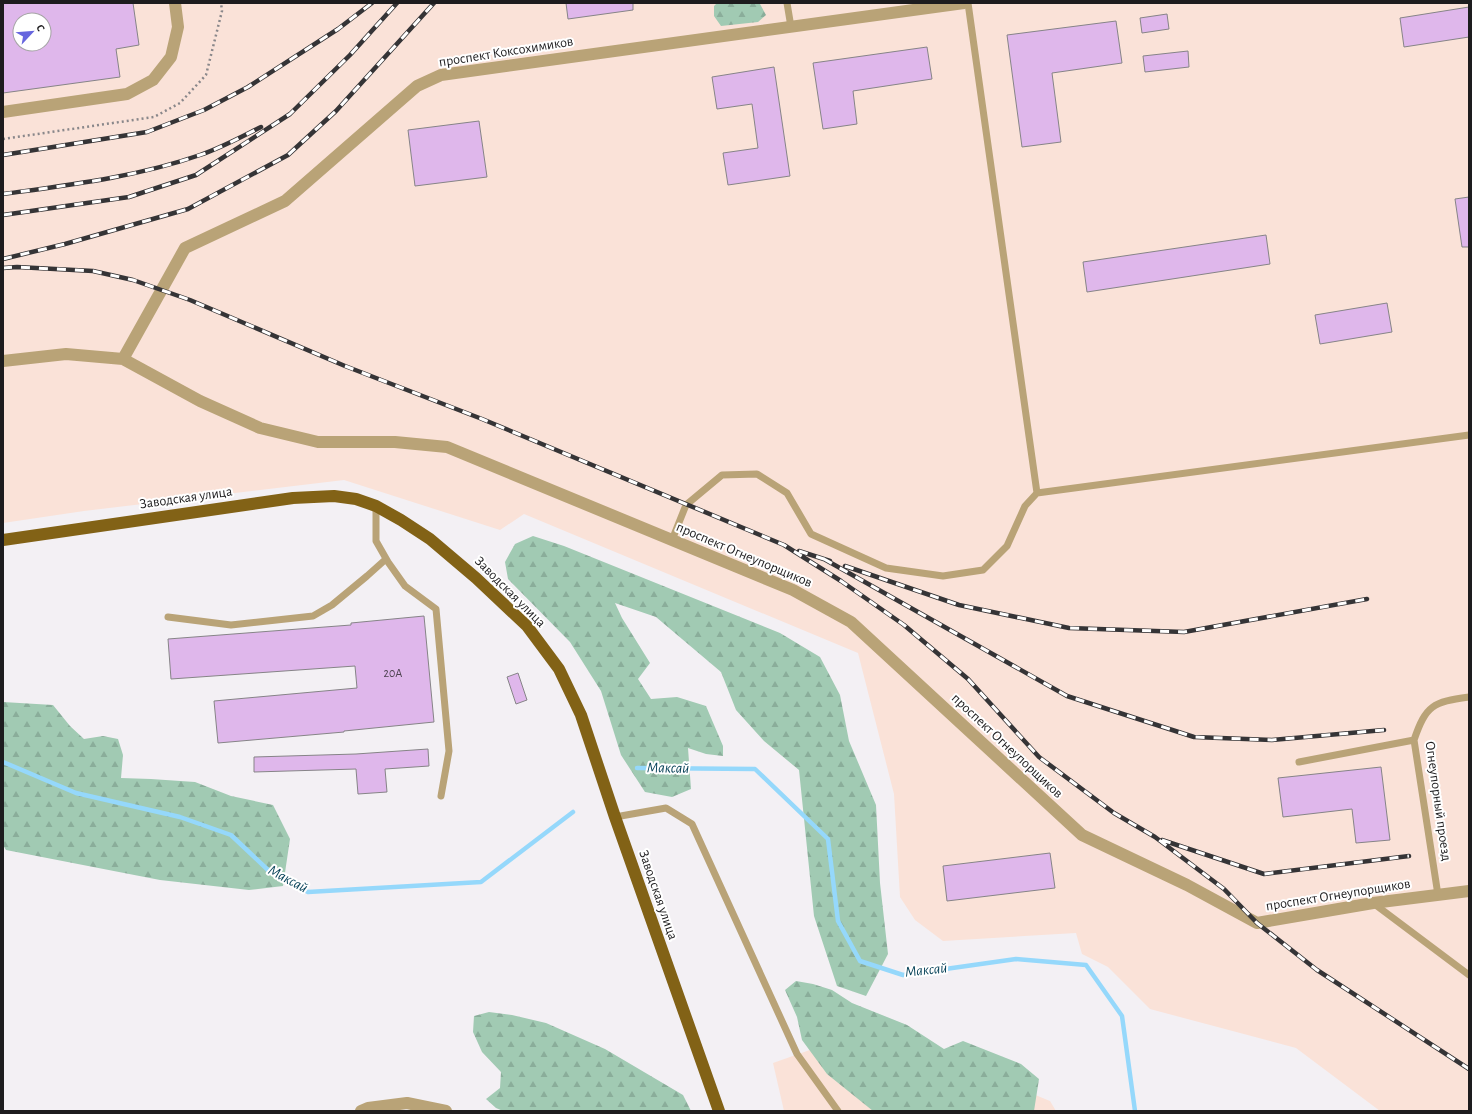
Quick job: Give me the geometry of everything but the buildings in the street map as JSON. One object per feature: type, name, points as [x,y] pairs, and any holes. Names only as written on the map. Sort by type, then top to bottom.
[{"type":"main road","name":"Заводская улица","points":[[3,540],[293,498],[342,497],[356,499],[376,506],[430,539],[476,578],[527,626],[559,669],[581,715],[615,817],[719,1111]]},
{"type":"street","points":[[3,112],[128,94],[153,80],[171,58],[178,27],[175,3]]},
{"type":"street","name":"проспект Коксохимиков","points":[[123,359],[185,248],[285,202],[417,86],[441,75],[964,3]]},
{"type":"street","points":[[3,361],[66,354],[123,359]]},
{"type":"street","name":"проспект Огнеупорщиков","points":[[123,359],[200,401],[260,428],[318,442],[395,442],[447,447],[793,590],[851,622],[1082,835],[1187,885],[1257,923],[1373,903],[1469,891]]},
{"type":"street","points":[[361,1111],[368,1108],[407,1103],[446,1111]]},
{"type":"lane","points":[[788,3],[791,27]]},
{"type":"lane","points":[[968,3],[1037,493]]},
{"type":"lane","points":[[672,540],[686,504],[722,474],[757,474],[788,493],[811,534],[886,568],[943,576],[984,570],[1008,546],[1025,506],[1037,493],[1469,435]]},
{"type":"lane","points":[[376,506],[376,541],[386,559],[405,586],[436,609],[449,751],[441,796]]},
{"type":"lane","points":[[168,617],[231,625],[313,616],[332,604],[362,581],[386,559]]},
{"type":"lane","name":"Огнеупорный проезд","points":[[1438,895],[1414,740],[1421,721],[1433,705],[1449,700],[1469,697]]},
{"type":"lane","points":[[1299,762],[1414,740]]},
{"type":"lane","points":[[615,817],[666,808],[692,824],[797,1054],[838,1111]]},
{"type":"lane","points":[[1373,903],[1469,975]]},
{"type":"shaded area","points":[[3,3],[1469,3],[1469,1111],[1380,1111],[1296,1048],[1150,1009],[1108,967],[1082,954],[1076,933],[943,941],[915,920],[900,897],[894,794],[858,653],[524,514],[500,530],[344,480],[84,511],[3,523]]},
{"type":"shaded area","points":[[872,1028],[1050,1101],[1056,1111],[784,1111],[773,1063]]},
{"type":"green space","points":[[717,3],[760,4],[766,15],[758,22],[721,26],[714,16],[714,6]]},
{"type":"green space","points":[[533,536],[564,546],[780,633],[820,657],[840,695],[849,741],[876,805],[880,883],[888,954],[866,996],[837,986],[814,916],[799,770],[764,741],[736,710],[721,672],[656,617],[615,603],[622,618],[650,663],[638,679],[651,699],[677,697],[706,706],[723,746],[723,756],[706,754],[688,748],[691,789],[672,797],[645,792],[621,755],[601,691],[570,642],[508,579],[505,562],[515,544]]},
{"type":"green space","points":[[3,702],[53,705],[70,726],[84,739],[103,736],[118,739],[123,755],[121,778],[195,782],[231,796],[273,805],[290,839],[283,886],[249,890],[160,880],[6,850],[3,845]]},
{"type":"green space","points":[[796,981],[813,984],[832,990],[852,1003],[907,1025],[944,1049],[963,1041],[1021,1064],[1039,1079],[1034,1111],[873,1111],[827,1074],[802,1040],[797,1017],[785,990]]},
{"type":"green space","points":[[489,1012],[512,1015],[546,1023],[605,1049],[683,1095],[691,1111],[503,1111],[496,1108],[486,1099],[500,1088],[501,1072],[482,1052],[473,1032],[474,1016]]},
{"type":"waterway","name":"Максай","points":[[3,762],[76,793],[180,817],[231,835],[268,870],[308,892],[481,882],[573,812]]},
{"type":"waterway","name":"Максай","points":[[637,768],[755,769],[828,839],[838,921],[860,961],[903,975],[1016,959],[1086,965],[1122,1016],[1135,1111]]},
{"type":"tram line","points":[[3,616],[3,635]]},
{"type":"railway","points":[[3,155],[147,132],[204,110],[248,87],[338,29],[372,3]]},
{"type":"railway","points":[[3,215],[129,197],[196,175],[290,114],[350,55],[397,3]]},
{"type":"railway","points":[[3,259],[65,244],[188,209],[288,155],[336,111],[434,3]]},
{"type":"railway","points":[[3,194],[127,175],[176,163],[208,152],[261,127]]},
{"type":"railway","points":[[3,268],[17,267],[93,271],[133,280],[190,300],[345,366],[482,419],[784,545],[841,581],[904,625],[968,679],[1039,757],[1114,813],[1155,837],[1224,889],[1257,923],[1317,970],[1469,1069]]},
{"type":"railway","points":[[799,551],[830,561]]},
{"type":"railway","points":[[824,559],[1067,696],[1194,737],[1272,740],[1384,730]]},
{"type":"railway","points":[[845,566],[959,605],[1069,628],[1184,632],[1367,599]]},
{"type":"railway","points":[[1162,840],[1264,874],[1409,856]]}]
